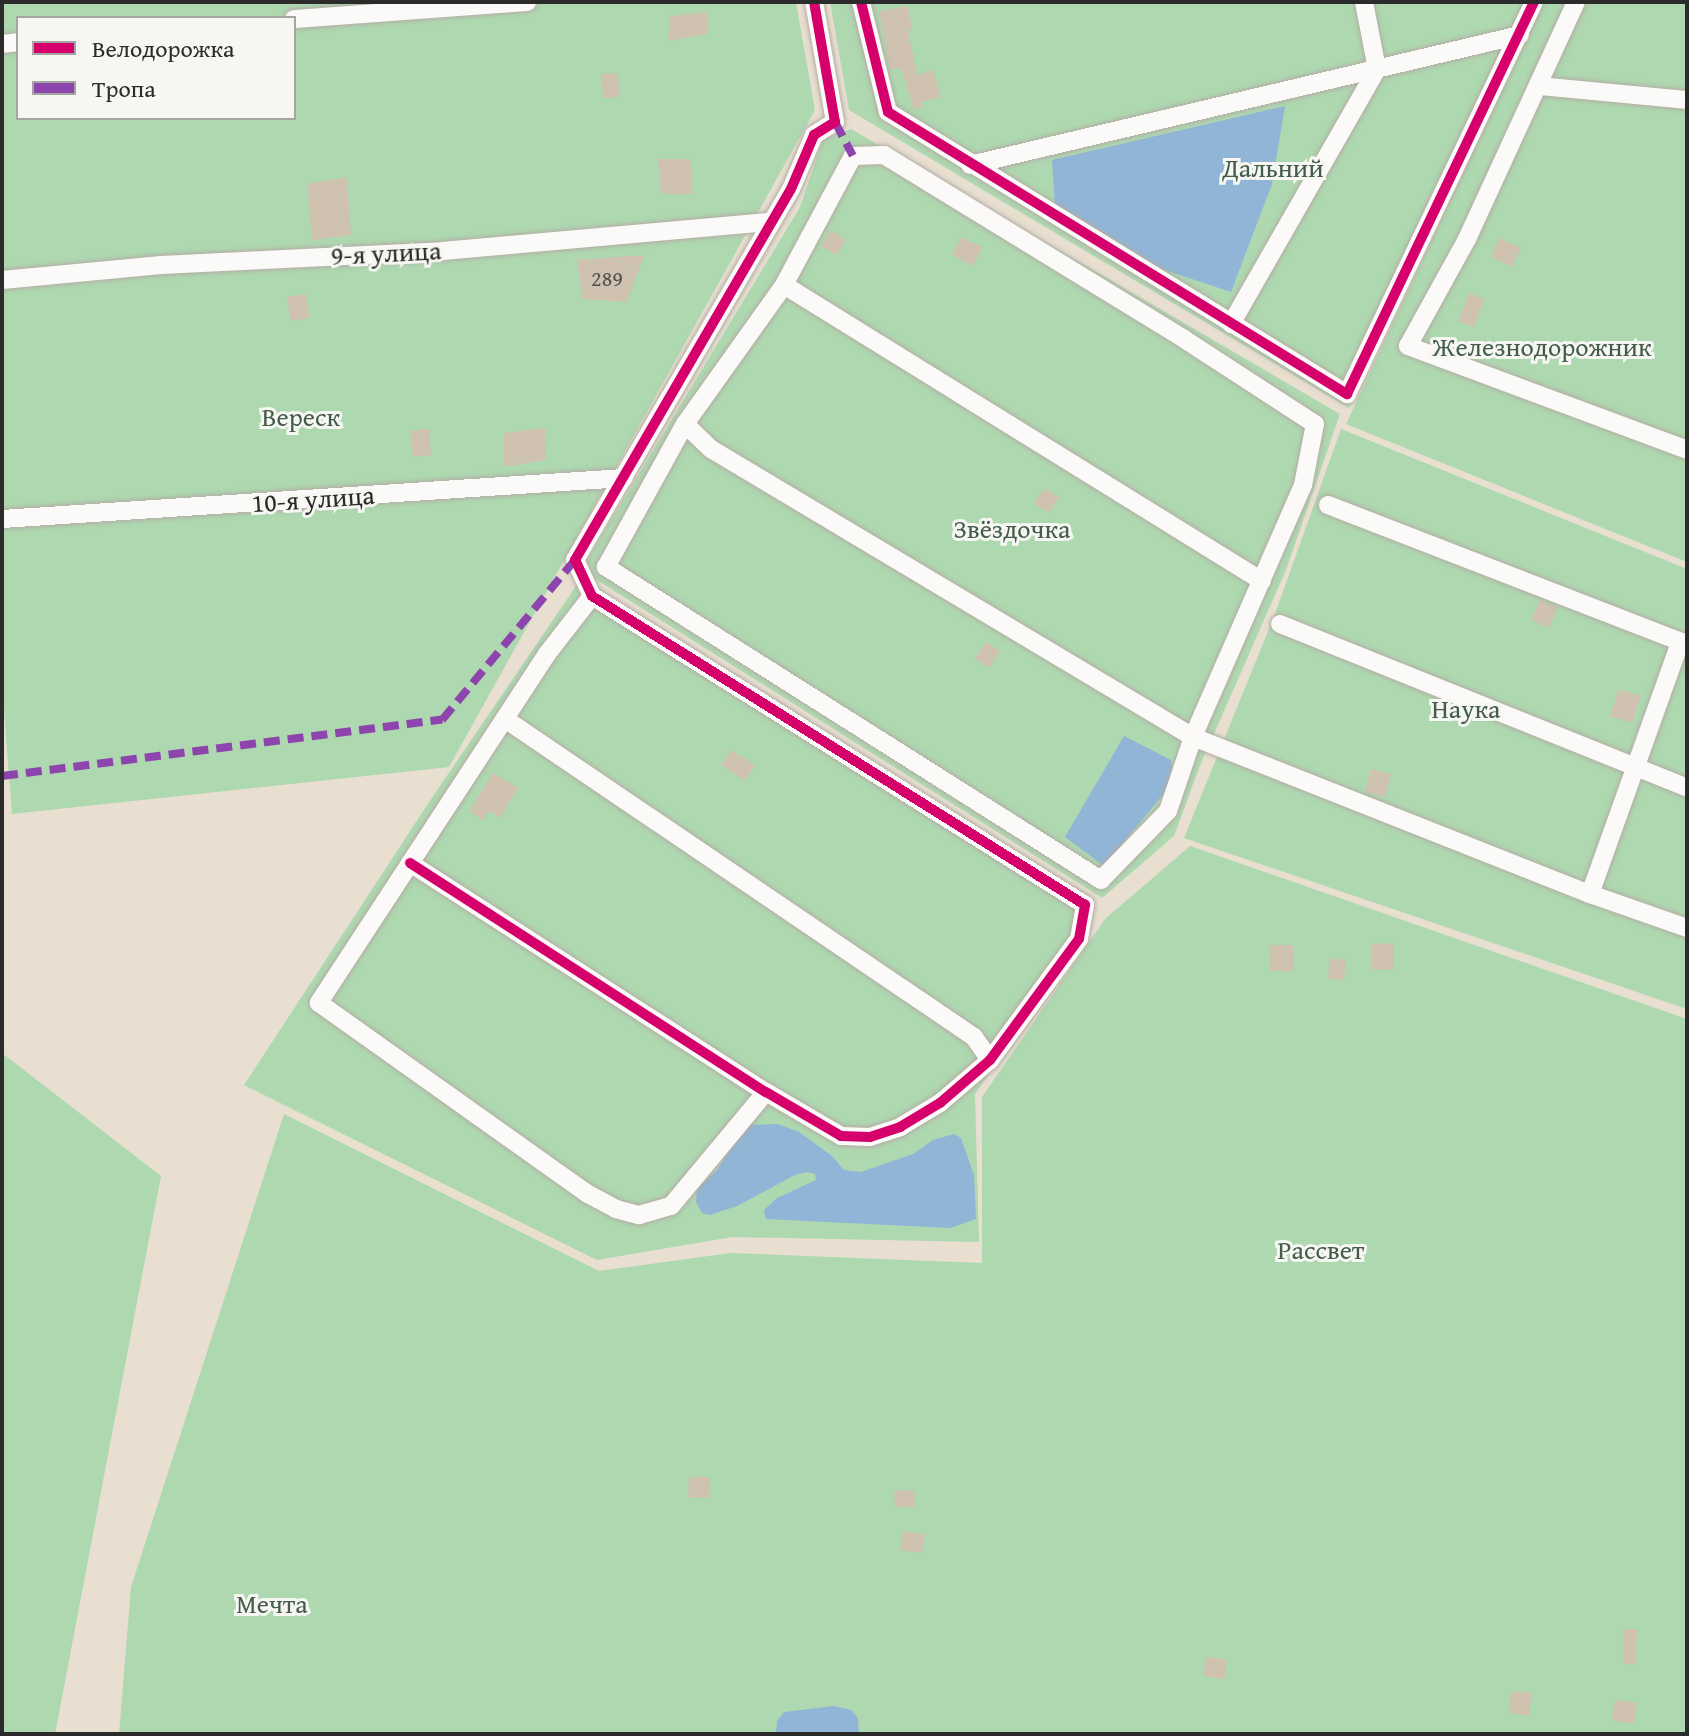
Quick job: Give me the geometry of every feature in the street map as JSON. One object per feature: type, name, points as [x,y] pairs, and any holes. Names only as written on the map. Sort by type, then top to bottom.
[{"type":"street","points":[[296,19],[527,2]]},
{"type":"street","points":[[410,863],[766,1092],[841,1136],[870,1137],[900,1127],[940,1103],[990,1060],[1079,939],[1085,905],[592,596],[575,560],[791,189],[814,135],[835,122],[814,2]]},
{"type":"street","points":[[861,2],[888,112],[1347,394],[1534,2]]},
{"type":"street","points":[[1231,324],[1377,69],[1364,2]]},
{"type":"street","points":[[1576,2],[1467,239],[1408,346],[1687,450]]},
{"type":"street","points":[[970,165],[1520,35]]},
{"type":"street","points":[[1539,86],[1687,100]]},
{"type":"street","points":[[884,155],[1184,339],[1315,424],[1303,485],[1193,737],[1168,811],[1101,880],[606,567],[685,424],[784,285],[853,156],[884,155]]},
{"type":"street","name":"9-я улица","points":[[2,280],[161,265],[443,251],[771,222]]},
{"type":"street","points":[[784,285],[1262,581]]},
{"type":"street","points":[[685,424],[711,449],[1193,737],[1590,894],[1687,928]]},
{"type":"street","name":"10-я улица","points":[[2,519],[624,478]]},
{"type":"street","points":[[1328,505],[1684,643],[1634,769],[1590,894]]},
{"type":"street","points":[[592,596],[547,654],[319,1003],[588,1194],[616,1209],[639,1215],[671,1206],[766,1092]]},
{"type":"street","points":[[1280,624],[1687,788]]},
{"type":"street","points":[[505,719],[974,1037],[990,1060]]},
{"type":"green space","name":"Вереск","points":[[2,2],[796,2],[815,110],[449,767],[12,814],[2,685]]},
{"type":"green space","name":"Дальний","points":[[830,2],[1528,2],[1349,408],[849,110]]},
{"type":"green space","name":"Железнодорожник","points":[[1543,2],[1687,2],[1687,562],[1346,424]]},
{"type":"green space","name":"Звёздочка","points":[[851,129],[1340,414],[1286,570],[1199,768],[1174,836],[1102,898],[581,570],[800,207],[823,139]]},
{"type":"green space","name":"Наука","points":[[1341,429],[1687,569],[1687,1009],[1184,838],[1275,614]]},
{"type":"green space","points":[[578,583],[1093,907],[1087,936],[975,1094],[979,1242],[732,1237],[597,1260],[244,1085],[429,802]]},
{"type":"green space","name":"Рассвет","points":[[1190,846],[1687,1019],[1687,1734],[119,1734],[131,1587],[284,1114],[599,1271],[731,1253],[982,1263],[982,1097],[1105,919]]},
{"type":"green space","points":[[2,1053],[161,1176],[55,1734],[2,1734]]},
{"type":"water","points":[[1285,106],[1272,184],[1231,292],[1120,255],[1055,207],[1052,160]]},
{"type":"water","points":[[1124,736],[1171,760],[1175,780],[1104,866],[1065,837]]},
{"type":"water","points":[[778,1124],[799,1132],[832,1156],[844,1170],[861,1172],[913,1154],[933,1140],[954,1134],[961,1138],[974,1175],[976,1219],[950,1228],[766,1219],[764,1210],[777,1198],[816,1180],[815,1174],[807,1172],[795,1175],[737,1206],[710,1215],[702,1213],[696,1202],[697,1189],[717,1170],[741,1133],[750,1125]]},
{"type":"water","points":[[834,1706],[851,1710],[858,1718],[859,1734],[776,1734],[777,1721],[784,1712]]},
{"type":"building","points":[[908,6],[912,30],[908,31],[917,75],[933,70],[941,97],[922,102],[923,107],[914,110],[901,68],[890,70],[879,11]]},
{"type":"building","points":[[707,12],[707,34],[668,41],[670,16]]},
{"type":"building","points":[[618,73],[620,97],[603,98],[601,74]]},
{"type":"building","points":[[658,159],[690,159],[693,194],[661,194]]},
{"type":"building","points":[[347,177],[351,235],[312,240],[307,184]]},
{"type":"building","points":[[831,230],[846,240],[836,255],[821,246]]},
{"type":"building","points":[[961,237],[982,247],[973,266],[952,255]]},
{"type":"building","points":[[1499,238],[1521,248],[1512,267],[1491,257]]},
{"type":"building","points":[[644,255],[627,302],[582,299],[577,260]]},
{"type":"building","points":[[1469,293],[1484,299],[1474,327],[1458,321]]},
{"type":"building","points":[[306,294],[310,318],[291,321],[287,297]]},
{"type":"building","points":[[545,428],[546,460],[504,467],[504,433]]},
{"type":"building","points":[[429,429],[431,455],[413,457],[410,431]]},
{"type":"building","points":[[1044,488],[1059,497],[1049,513],[1034,504]]},
{"type":"building","points":[[1540,600],[1558,607],[1549,628],[1531,620]]},
{"type":"building","points":[[986,642],[1000,651],[989,668],[975,658]]},
{"type":"building","points":[[1619,689],[1641,696],[1632,723],[1610,716]]},
{"type":"building","points":[[731,750],[755,765],[744,781],[721,765]]},
{"type":"building","points":[[1371,769],[1391,774],[1385,797],[1365,792]]},
{"type":"building","points":[[493,773],[518,788],[500,818],[489,811],[483,820],[469,811]]},
{"type":"building","points":[[1371,943],[1394,944],[1394,970],[1371,969]]},
{"type":"building","points":[[1270,945],[1294,945],[1294,971],[1270,971]]},
{"type":"building","points":[[1330,958],[1346,960],[1344,980],[1328,979]]},
{"type":"building","points":[[689,1477],[710,1477],[709,1498],[688,1497]]},
{"type":"building","points":[[914,1490],[915,1507],[895,1507],[894,1491]]},
{"type":"building","points":[[903,1531],[925,1534],[922,1553],[900,1550]]},
{"type":"building","points":[[1624,1629],[1637,1629],[1636,1665],[1623,1664]]},
{"type":"building","points":[[1206,1657],[1227,1660],[1225,1679],[1203,1676]]},
{"type":"building","points":[[1511,1691],[1532,1693],[1529,1716],[1509,1713]]},
{"type":"building","points":[[1615,1700],[1637,1703],[1634,1724],[1612,1720]]},
{"type":"marked path","points":[[835,122],[853,156]]},
{"type":"marked path","points":[[2,776],[442,720],[575,560]]},
{"type":"cycle path","points":[[410,863],[766,1092],[841,1136],[870,1137],[900,1127],[940,1103],[990,1060],[1079,939],[1085,905],[592,596],[575,560],[791,189],[814,135],[835,122],[814,2]]},
{"type":"cycle path","points":[[861,2],[888,112],[1347,394],[1534,2]]},
{"type":"park label","name":"Мечта","points":[[272,1604]]}]
